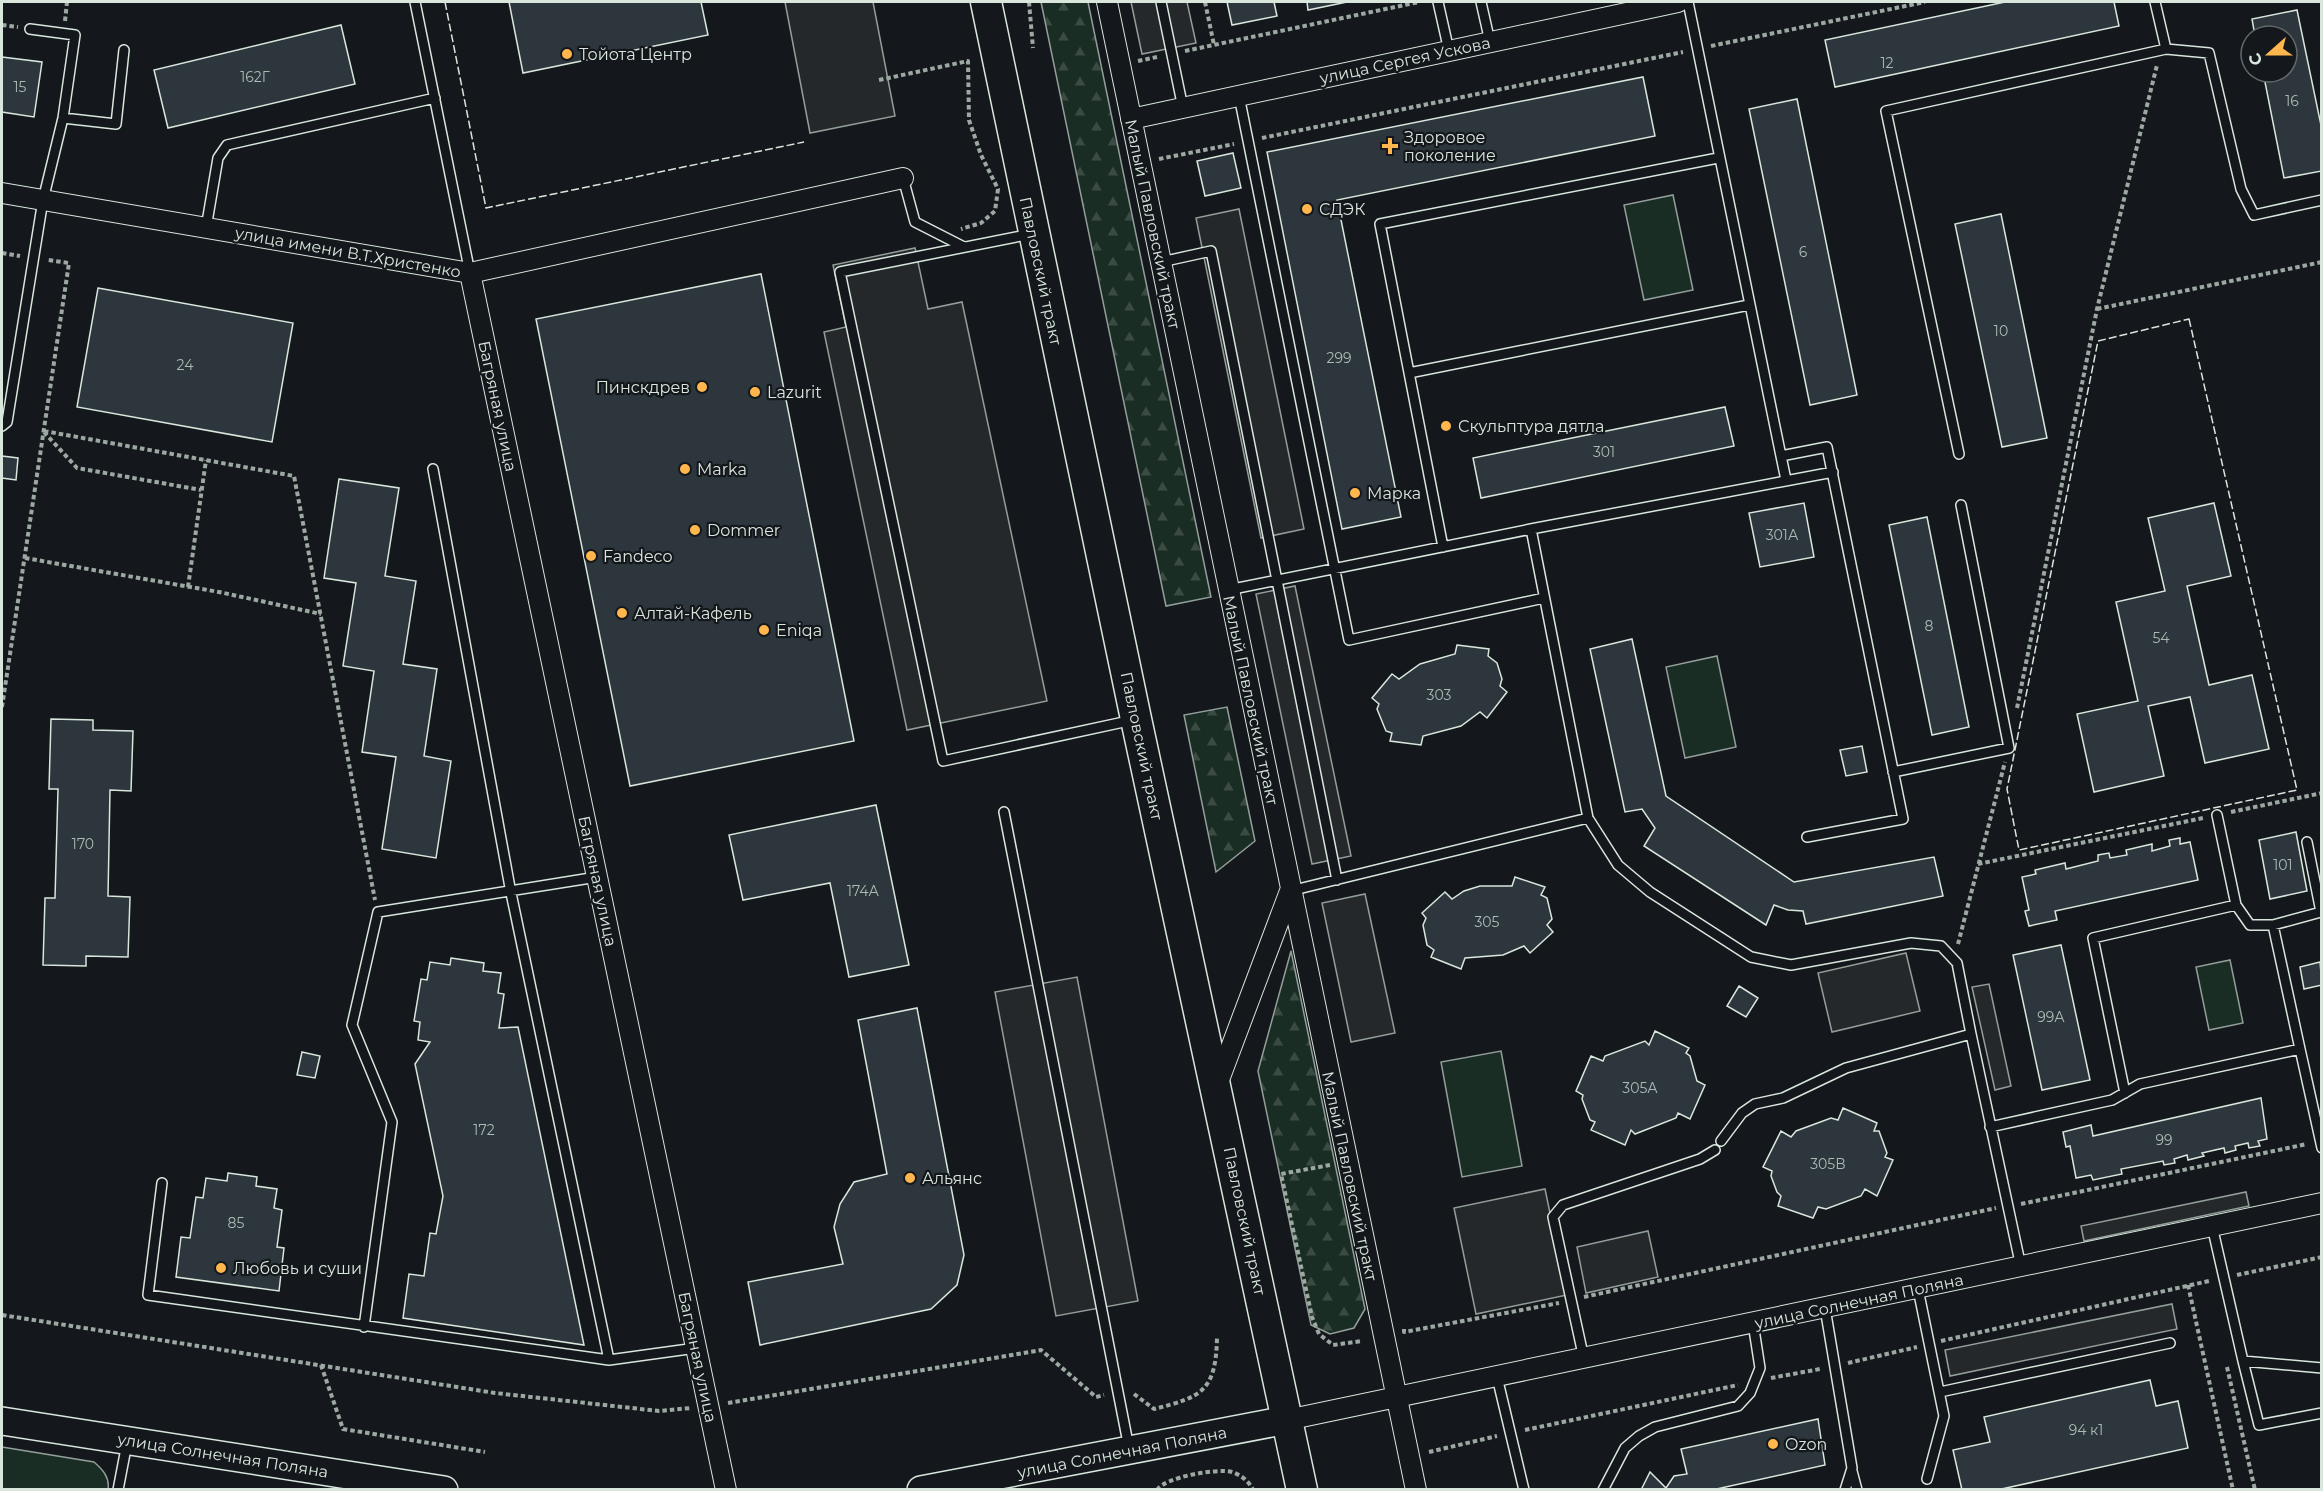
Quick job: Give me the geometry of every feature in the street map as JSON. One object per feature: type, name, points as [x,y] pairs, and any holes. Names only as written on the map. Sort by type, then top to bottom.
[{"type":"main road","name":"Павловский тракт","points":[[986,2],[1136,719],[1217,1085],[1302,1490]]},
{"type":"street","name":"Малый Павловский тракт","points":[[1107,2],[1396,1398]]},
{"type":"street","name":"улица Сергея Ускова","points":[[1131,118],[1678,2]]},
{"type":"street","name":"улица имени В.Т.Христенко","points":[[2,193],[470,273],[903,178]]},
{"type":"street","name":"Багряная улица","points":[[470,273],[726,1490]]},
{"type":"street","points":[[1217,1085],[1290,891]]},
{"type":"street","name":"улица Солнечная Поляна","points":[[921,1490],[1396,1398],[2322,1203]]},
{"type":"street","points":[[1396,1398],[1416,1490]]},
{"type":"street","name":"улица Солнечная Поляна","points":[[2,1421],[444,1490]]},
{"type":"lane","points":[[415,2],[470,273]]},
{"type":"lane","points":[[1161,2],[1183,108]]},
{"type":"lane","points":[[1438,2],[1449,51]]},
{"type":"lane","points":[[1481,2],[1490,42]]},
{"type":"lane","points":[[1688,2],[1718,158],[1786,480]]},
{"type":"lane","points":[[2155,2],[2166,49]]},
{"type":"lane","points":[[2,426],[8,422],[43,200],[63,118],[75,35],[30,29]]},
{"type":"lane","points":[[1959,454],[1886,111],[2166,49],[2209,53],[2241,189],[2254,215],[2322,200]]},
{"type":"lane","points":[[63,118],[116,124],[124,50]]},
{"type":"lane","points":[[1239,96],[1349,640],[1544,598]]},
{"type":"lane","points":[[206,228],[218,158],[226,145],[435,98]]},
{"type":"lane","points":[[1443,547],[1380,224],[1718,158]]},
{"type":"lane","points":[[903,178],[915,222],[964,247]]},
{"type":"lane","points":[[1033,233],[840,272],[943,761],[1136,719]]},
{"type":"lane","points":[[1161,262],[1210,251],[1337,880]]},
{"type":"lane","points":[[1408,373],[1749,305]]},
{"type":"lane","points":[[1781,456],[1827,447],[1903,819],[1807,837]]},
{"type":"lane","points":[[433,469],[511,892],[609,1360]]},
{"type":"lane","points":[[1228,590],[1531,529],[1833,472]]},
{"type":"lane","points":[[1893,772],[2009,748],[1960,505]]},
{"type":"lane","points":[[1531,529],[1588,818],[1618,865],[1650,892],[1751,957],[1791,965],[1911,943],[1941,946],[1957,963],[2021,1267]]},
{"type":"lane","points":[[1004,812],[1130,1450]]},
{"type":"lane","points":[[2217,815],[2236,905],[2250,925],[2273,925],[2321,912],[2307,842]]},
{"type":"lane","points":[[1290,891],[1588,818]]},
{"type":"lane","points":[[364,1327],[392,1122],[352,1025],[378,912],[597,877]]},
{"type":"lane","points":[[2124,1093],[2093,938],[2236,905]]},
{"type":"lane","points":[[2273,925],[2321,1145]]},
{"type":"lane","points":[[1721,1141],[1742,1113],[1755,1104],[1783,1098],[1846,1068],[1971,1034]]},
{"type":"lane","points":[[1990,1127],[2112,1100],[2140,1084],[2300,1049]]},
{"type":"lane","points":[[1584,1359],[1553,1217],[1557,1210],[1563,1205],[1700,1159],[1715,1150]]},
{"type":"lane","points":[[162,1183],[148,1295],[609,1360],[696,1348]]},
{"type":"lane","points":[[2212,1227],[2259,1425],[2322,1413]]},
{"type":"lane","points":[[1918,1288],[1944,1416],[1927,1479]]},
{"type":"lane","points":[[1825,1308],[1857,1490]]},
{"type":"lane","points":[[1603,1490],[1625,1448],[1639,1436],[1655,1427],[1738,1406],[1750,1394],[1760,1368],[1753,1323]]},
{"type":"lane","points":[[1940,1392],[2170,1343]]},
{"type":"lane","points":[[2243,1361],[2322,1368]]},
{"type":"lane","points":[[1497,1377],[1524,1490]]},
{"type":"lane","points":[[118,1490],[127,1440]]},
{"type":"lane","points":[[1845,1490],[1852,1468]]},
{"type":"path","points":[[1029,2],[1033,48]]},
{"type":"path","points":[[1205,2],[1214,45]]},
{"type":"path","points":[[1138,61],[1419,2]]},
{"type":"path","points":[[1159,159],[1925,2]]},
{"type":"path","points":[[1953,960],[2009,748],[2097,309],[2156,67],[2166,49]]},
{"type":"path","points":[[879,80],[968,61],[969,120],[981,156],[998,189],[995,211],[981,223],[960,228],[964,247]]},
{"type":"path","points":[[2097,309],[2322,262]]},
{"type":"path","points":[[2,707],[69,263]]},
{"type":"path","points":[[44,431],[294,476],[378,912]]},
{"type":"path","points":[[44,431],[77,468],[201,490]]},
{"type":"path","points":[[188,587],[206,460]]},
{"type":"path","points":[[25,558],[188,587],[321,615]]},
{"type":"path","points":[[1978,864],[2322,793]]},
{"type":"path","points":[[1404,1332],[1572,1300],[2007,1206],[2321,1145]]},
{"type":"path","points":[[1330,1165],[1281,1174],[1312,1317],[1318,1334],[1333,1345],[1362,1341]]},
{"type":"path","points":[[1430,1450],[1834,1366],[2188,1285],[2322,1257]]},
{"type":"path","points":[[2207,1281],[2210,1293]]},
{"type":"path","points":[[2188,1285],[2234,1490]]},
{"type":"path","points":[[2,1315],[495,1393],[659,1411],[708,1406],[1041,1350],[1096,1396],[1131,1391],[1154,1409],[1190,1400],[1206,1388],[1216,1358],[1217,1337]]},
{"type":"path","points":[[2226,1363],[2255,1490]]},
{"type":"path","points":[[321,1365],[344,1429],[485,1452]]},
{"type":"path","points":[[1157,1490],[1171,1479],[1223,1471],[1243,1477],[1253,1490]]},
{"type":"green space","points":[[1041,2],[1088,2],[1211,597],[1166,606]]},
{"type":"green space","points":[[1673,195],[1693,290],[1644,300],[1624,205]]},
{"type":"green space","points":[[1717,656],[1736,747],[1685,758],[1666,667]]},
{"type":"green space","points":[[1227,707],[1255,841],[1216,872],[1184,715]]},
{"type":"green space","points":[[1291,951],[1365,1309],[1354,1328],[1330,1334],[1311,1325],[1258,1071]]},
{"type":"green space","points":[[2230,960],[2243,1023],[2209,1030],[2196,967]]},
{"type":"green space","points":[[1501,1051],[1522,1166],[1462,1177],[1441,1062]]},
{"type":"green space","points":[[2,1447],[94,1462],[107,1477],[108,1489],[2,1489]]},
{"type":"shaded area","points":[[785,2],[873,2],[895,116],[810,133]]},
{"type":"shaded area","points":[[1131,2],[1187,2],[1196,43],[1142,54]]},
{"type":"shaded area","points":[[1239,209],[1304,529],[1261,538],[1196,218]]},
{"type":"shaded area","points":[[915,248],[928,309],[962,302],[1047,701],[907,730],[824,332],[846,327],[833,265]]},
{"type":"shaded area","points":[[1295,586],[1351,856],[1312,864],[1256,594]]},
{"type":"shaded area","points":[[1365,894],[1395,1033],[1351,1042],[1322,903]]},
{"type":"shaded area","points":[[1906,953],[1920,1011],[1832,1032],[1818,973]]},
{"type":"shaded area","points":[[1077,977],[1138,1301],[1056,1316],[995,992]]},
{"type":"shaded area","points":[[1989,984],[2011,1086],[1995,1090],[1972,987]]},
{"type":"shaded area","points":[[1545,1189],[1567,1295],[1476,1314],[1454,1208]]},
{"type":"shaded area","points":[[2246,1192],[2249,1206],[2084,1241],[2081,1226]]},
{"type":"shaded area","points":[[1648,1231],[1658,1277],[1586,1293],[1577,1247]]},
{"type":"shaded area","points":[[2172,1304],[2177,1329],[1950,1376],[1945,1350]]},
{"type":"building","name":"Тойота Центр","points":[[509,2],[701,2],[708,35],[523,73]]},
{"type":"building","points":[[1227,2],[1274,2],[1277,16],[1232,25]]},
{"type":"building","points":[[1307,2],[1347,2],[1308,10]]},
{"type":"building","points":[[2005,2],[2114,2],[2119,26],[1835,87],[1825,40]]},
{"type":"building","points":[[2297,10],[2322,130],[2322,171],[2284,178],[2265,84],[2299,84],[2299,24],[2253,24],[2252,19]]},
{"type":"building","points":[[341,25],[355,84],[168,128],[154,70]]},
{"type":"building","points":[[2,57],[42,62],[34,117],[2,112]]},
{"type":"building","points":[[1643,77],[1655,136],[1337,200],[1401,517],[1342,529],[1267,152]]},
{"type":"building","points":[[1797,99],[1857,395],[1810,405],[1749,109]]},
{"type":"building","points":[[1233,153],[1241,188],[1205,196],[1197,161]]},
{"type":"building","points":[[2001,214],[2047,438],[2002,447],[1955,224]]},
{"type":"building","name":"Dommer","points":[[761,274],[854,741],[630,786],[536,319]]},
{"type":"building","points":[[98,288],[293,323],[272,442],[77,407]]},
{"type":"building","points":[[1725,407],[1734,446],[1481,498],[1473,458]]},
{"type":"building","points":[[2,456],[18,458],[16,480],[2,478]]},
{"type":"building","points":[[339,479],[399,488],[385,576],[416,581],[403,664],[437,669],[424,756],[451,761],[436,858],[382,849],[396,757],[362,752],[374,671],[343,666],[356,583],[324,578]]},
{"type":"building","points":[[1804,503],[1814,557],[1760,567],[1749,513]]},
{"type":"building","points":[[2214,503],[2231,576],[2187,586],[2209,685],[2252,675],[2269,749],[2205,763],[2190,697],[2148,706],[2164,776],[2094,792],[2077,714],[2138,701],[2116,602],[2165,591],[2148,518]]},
{"type":"building","points":[[1927,517],[1969,727],[1932,735],[1889,525]]},
{"type":"building","points":[[1632,639],[1666,796],[1794,882],[1934,857],[1943,896],[1806,924],[1803,911],[1788,910],[1774,905],[1766,925],[1644,846],[1655,828],[1642,809],[1625,812],[1590,649]]},
{"type":"building","points":[[1457,645],[1489,649],[1488,656],[1497,663],[1502,679],[1500,686],[1507,692],[1487,718],[1480,712],[1461,726],[1423,736],[1421,745],[1390,741],[1392,733],[1386,731],[1377,709],[1379,704],[1372,698],[1392,674],[1399,679],[1420,664],[1455,654]]},
{"type":"building","points":[[51,719],[93,720],[93,730],[133,731],[131,791],[110,790],[108,896],[130,897],[128,957],[86,956],[86,966],[43,965],[45,898],[55,898],[58,789],[49,789]]},
{"type":"building","points":[[1862,746],[1867,772],[1846,776],[1840,750]]},
{"type":"building","points":[[876,805],[909,965],[849,977],[830,883],[743,900],[729,835]]},
{"type":"building","points":[[2296,832],[2307,891],[2270,899],[2259,840]]},
{"type":"building","points":[[2180,838],[2180,844],[2190,842],[2198,880],[2055,911],[2057,920],[2029,926],[2025,911],[2029,910],[2022,877],[2036,874],[2035,870],[2065,863],[2066,869],[2098,861],[2098,855],[2109,853],[2110,858],[2127,855],[2126,850],[2152,844],[2152,851],[2170,846],[2169,840]]},
{"type":"building","points":[[1515,877],[1545,887],[1541,895],[1547,898],[1552,919],[1547,925],[1553,932],[1530,953],[1524,946],[1503,955],[1465,958],[1461,969],[1431,957],[1434,950],[1427,945],[1423,925],[1426,918],[1422,913],[1445,892],[1452,899],[1464,891],[1480,886],[1512,886]]},
{"type":"building","points":[[2061,945],[2090,1080],[2042,1090],[2013,955]]},
{"type":"building","points":[[451,958],[484,963],[483,971],[501,973],[498,993],[504,994],[499,1028],[518,1027],[584,1345],[403,1318],[409,1274],[424,1276],[430,1233],[436,1234],[443,1196],[415,1064],[430,1042],[418,1040],[420,1022],[414,1021],[421,979],[427,980],[430,962],[450,965]]},
{"type":"building","points":[[2320,962],[2322,985],[2304,989],[2300,967]]},
{"type":"building","points":[[1739,986],[1758,998],[1746,1017],[1727,1006]]},
{"type":"building","name":"Альянс","points":[[917,1008],[964,1255],[957,1285],[931,1309],[760,1345],[748,1282],[843,1264],[834,1227],[840,1204],[854,1182],[887,1174],[858,1020]]},
{"type":"building","points":[[1655,1031],[1689,1048],[1686,1053],[1690,1056],[1697,1081],[1705,1085],[1690,1119],[1678,1113],[1676,1118],[1635,1134],[1631,1130],[1625,1145],[1591,1130],[1595,1122],[1590,1120],[1582,1099],[1583,1095],[1576,1091],[1591,1056],[1603,1061],[1605,1056],[1645,1041],[1649,1045]]},
{"type":"building","points":[[302,1052],[320,1056],[315,1078],[297,1075]]},
{"type":"building","points":[[2261,1098],[2267,1139],[2258,1141],[2260,1146],[2249,1148],[2248,1143],[2235,1146],[2236,1150],[2225,1153],[2224,1148],[2202,1153],[2204,1156],[2188,1160],[2187,1155],[2174,1159],[2175,1163],[2164,1165],[2163,1161],[2121,1169],[2122,1174],[2093,1180],[2091,1175],[2076,1178],[2070,1146],[2066,1147],[2063,1132],[2091,1125],[2093,1136]]},
{"type":"building","points":[[1843,1108],[1877,1123],[1874,1131],[1879,1131],[1887,1153],[1885,1157],[1893,1160],[1877,1196],[1865,1189],[1861,1196],[1826,1209],[1818,1207],[1813,1218],[1778,1206],[1781,1196],[1771,1176],[1772,1171],[1763,1167],[1781,1131],[1791,1137],[1796,1131],[1831,1118],[1838,1120]]},
{"type":"building","points":[[228,1173],[257,1177],[256,1186],[277,1189],[274,1208],[282,1210],[277,1247],[284,1248],[279,1291],[176,1277],[181,1237],[190,1238],[196,1197],[203,1198],[206,1178],[227,1181]]},
{"type":"building","points":[[2150,1380],[2156,1406],[2178,1401],[2188,1448],[1997,1490],[1962,1490],[1953,1450],[1990,1442],[1984,1417]]},
{"type":"building","points":[[1818,1419],[1825,1465],[1712,1490],[1641,1490],[1650,1472],[1666,1488],[1674,1476],[1687,1474],[1681,1449]]},
{"type":"fence","points":[[445,2],[486,208],[804,142]]},
{"type":"fence","points":[[2189,319],[2297,790],[2019,850],[2007,789],[2098,341],[2189,319]]},
{"type":"place","name":"Тойота Центр","points":[[567,54]]},
{"type":"place","name":"Здоровое поколение","points":[[1390,146]]},
{"type":"place","name":"СДЭК","points":[[1307,209]]},
{"type":"place","name":"Пинскдрев","points":[[702,387]]},
{"type":"place","name":"Lazurit","points":[[755,392]]},
{"type":"place","name":"Скульптура дятла","points":[[1446,426]]},
{"type":"place","name":"Marka","points":[[685,469]]},
{"type":"place","name":"Марка","points":[[1355,493]]},
{"type":"place","name":"Dommer","points":[[695,530]]},
{"type":"place","name":"Fandeco","points":[[591,556]]},
{"type":"place","name":"Алтай-Кафель","points":[[622,613]]},
{"type":"place","name":"Eniqa","points":[[764,630]]},
{"type":"place","name":"Альянс","points":[[910,1178]]},
{"type":"place","name":"Любовь и суши","points":[[221,1268]]},
{"type":"place","name":"Ozon","points":[[1773,1444]]}]
